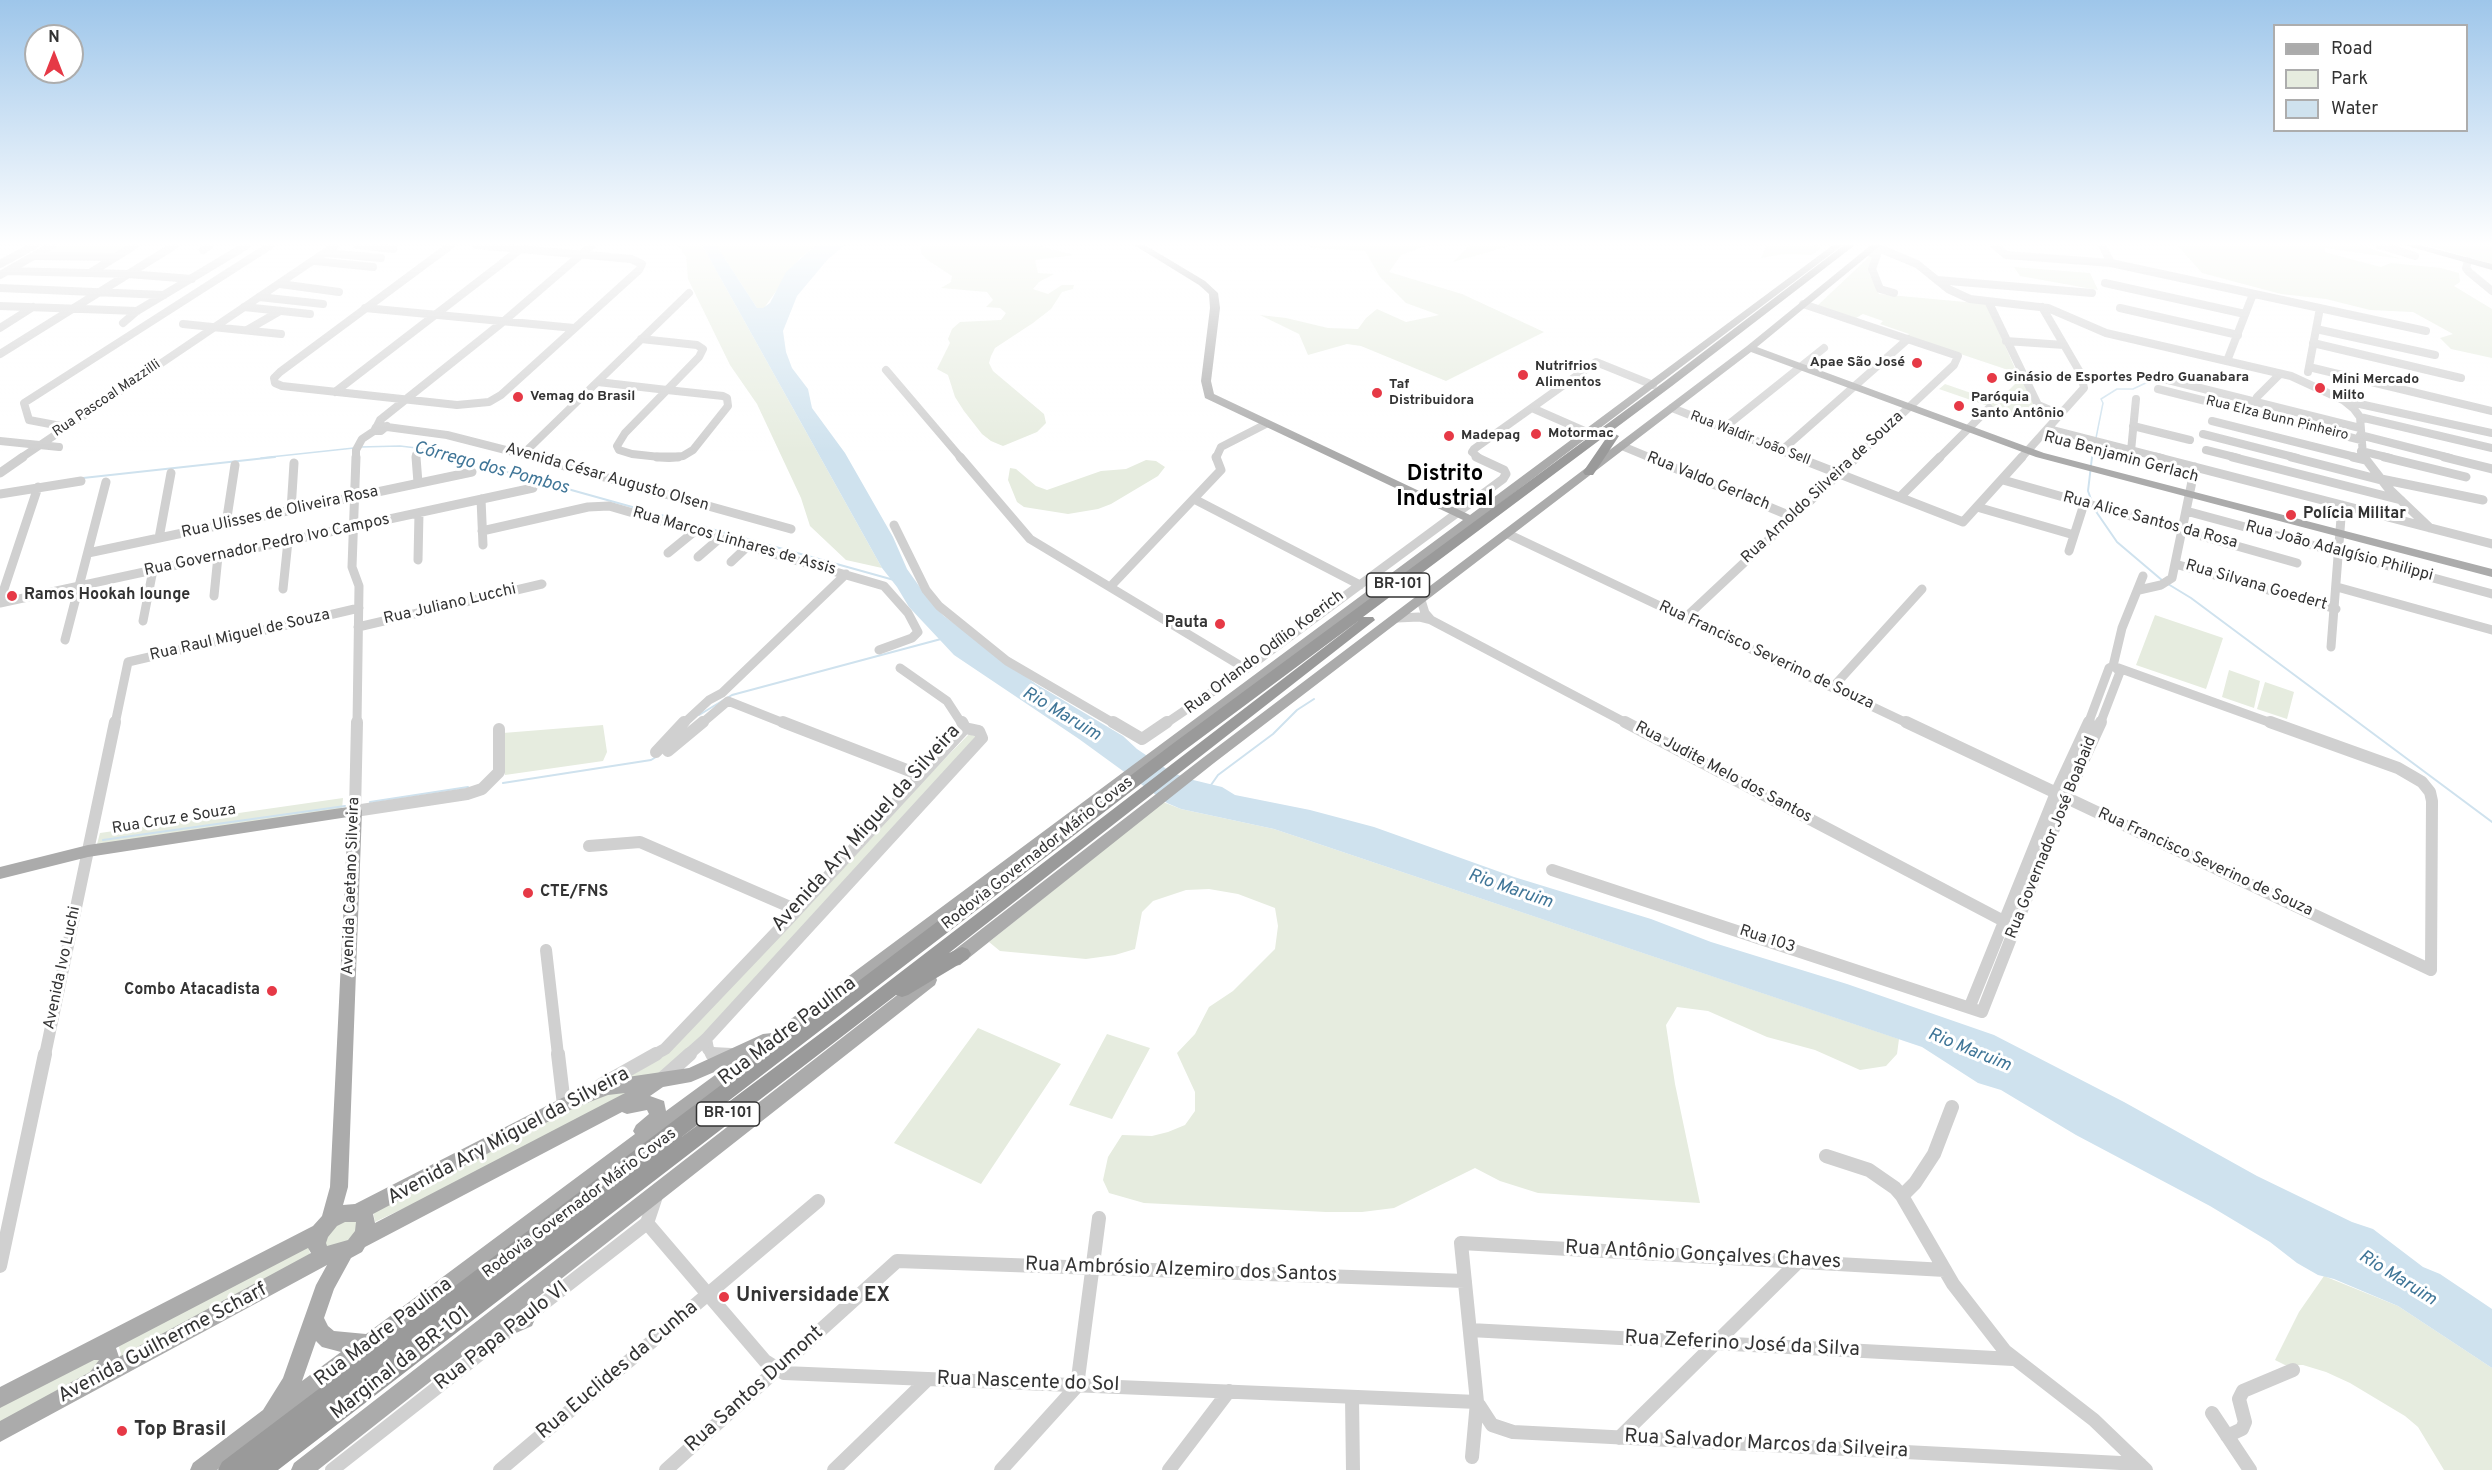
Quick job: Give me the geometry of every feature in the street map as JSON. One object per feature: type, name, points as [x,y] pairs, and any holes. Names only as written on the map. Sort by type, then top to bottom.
[{"type":"highway","name":"Rodovia Governador Mário Covas","points":[[301,1416],[843,1026],[1134,792],[1181,747],[1769,314]]},
{"type":"highway","points":[[1570,447],[1614,429]]},
{"type":"highway","points":[[1589,472],[1614,429]]},
{"type":"highway","name":"Rodovia Governador Mário Covas","points":[[230,1470],[267,1448],[301,1416],[808,1024],[1134,792]]},
{"type":"highway","points":[[808,1024],[906,943]]},
{"type":"highway","points":[[843,1026],[962,954]]},
{"type":"main road","points":[[1214,314],[1206,381],[1207,393],[1218,402],[1472,520]]},
{"type":"main road","name":"Rua Orlando Odílio Koerich","points":[[1181,747],[1310,640],[1653,385],[1766,314]]},
{"type":"main road","name":"Marginal da BR-101","points":[[301,1470],[962,954],[1134,792],[1209,760],[1750,348],[1777,314]]},
{"type":"main road","name":"Rua Benjamin Gerlach","points":[[1750,348],[2028,450],[2084,467],[2492,573]]},
{"type":"main road","points":[[906,943],[1134,792],[1181,747]]},
{"type":"main road","name":"Rua Cruz e Souza","points":[[0,873],[88,851],[355,811]]},
{"type":"main road","name":"Avenida Caetano Silveira","points":[[325,1226],[339,1187],[355,811]]},
{"type":"main road","points":[[566,1104],[607,1088],[691,1075],[808,1024]]},
{"type":"main road","name":"Rua Madre Paulina","points":[[200,1470],[267,1448],[370,1344],[579,1187],[808,1024]]},
{"type":"main road","name":"Avenida Ary Miguel da Silveira","points":[[340,1251],[565,1133],[658,1081]]},
{"type":"main road","points":[[565,1133],[635,1104],[647,1102],[658,1106],[659,1113],[651,1124],[588,1176],[579,1187]]},
{"type":"main road","name":"Avenida Ary Miguel da Silveira","points":[[325,1226],[566,1104]]},
{"type":"main road","name":"Avenida Caetano Silveira","points":[[339,1187],[354,1213],[366,1220],[366,1227],[340,1251]]},
{"type":"main road","points":[[267,1448],[340,1251],[321,1253],[316,1244],[325,1226]]},
{"type":"main road","name":"Avenida Guilherme Scharf","points":[[0,1398],[325,1226]]},
{"type":"main road","name":"Avenida Guilherme Scharf","points":[[0,1432],[340,1251]]},
{"type":"main road","points":[[456,1349],[525,1319]]},
{"type":"main road","points":[[315,1321],[321,1333],[329,1340],[350,1344],[370,1344]]},
{"type":"main road","points":[[90,1351],[100,1349],[109,1356],[105,1371],[96,1380]]},
{"type":"main road","points":[[301,1416],[286,1421],[290,1432],[304,1448],[333,1445]]},
{"type":"main road","points":[[267,1448],[274,1422],[287,1434],[294,1451],[295,1470]]},
{"type":"street","points":[[0,327],[22,314]]},
{"type":"street","points":[[0,354],[66,314]]},
{"type":"street","points":[[123,323],[135,314]]},
{"type":"street","points":[[66,427],[29,420],[24,403],[165,314]]},
{"type":"street","name":"Rua Pascoal Mazzilli","points":[[0,474],[234,314]]},
{"type":"street","points":[[247,331],[276,314]]},
{"type":"street","points":[[306,314],[310,314]]},
{"type":"street","points":[[358,314],[280,372],[274,381],[282,386],[464,406],[483,403],[501,394],[590,314]]},
{"type":"street","points":[[421,314],[574,328]]},
{"type":"street","points":[[380,427],[407,399],[513,314]]},
{"type":"street","points":[[524,454],[668,314]]},
{"type":"street","points":[[1829,314],[1908,339]]},
{"type":"street","points":[[1994,314],[2038,405],[2062,415]]},
{"type":"street","points":[[2046,314],[2085,384],[2062,415],[1977,507],[2074,535]]},
{"type":"street","points":[[2058,314],[2106,333],[2280,374],[2306,382],[2343,400],[2354,409],[2360,429],[2361,451],[2366,460],[2381,479],[2430,528]]},
{"type":"street","points":[[2144,314],[2238,335]]},
{"type":"street","points":[[2227,361],[2245,314]]},
{"type":"street","points":[[2306,382],[2319,314]]},
{"type":"street","points":[[2346,314],[2426,331]]},
{"type":"street","points":[[335,392],[435,315]]},
{"type":"street","points":[[192,318],[223,321]]},
{"type":"street","points":[[183,324],[281,334]]},
{"type":"street","points":[[2316,329],[2435,356]]},
{"type":"street","points":[[598,382],[667,390],[723,396],[729,401],[728,406],[693,450],[683,456],[669,458],[632,454],[619,450],[617,446],[619,441],[667,390],[699,357],[703,349],[697,345],[641,339]]},
{"type":"street","points":[[1781,451],[1908,339]]},
{"type":"street","name":"Rua Arnoldo Silveira de Souza","points":[[1685,618],[1954,365],[1958,356],[1908,339]]},
{"type":"street","points":[[2006,341],[2064,345]]},
{"type":"street","points":[[2313,344],[2462,378]]},
{"type":"street","points":[[1724,428],[1824,348]]},
{"type":"street","points":[[894,525],[926,590],[939,606],[1007,661],[1142,739],[1246,669],[1506,477],[1504,470],[1476,457],[1472,452],[1477,446],[1596,362],[1653,385]]},
{"type":"street","points":[[2309,367],[2492,411]]},
{"type":"street","points":[[886,370],[974,470],[1022,531],[1053,554],[1246,669]]},
{"type":"street","points":[[2258,397],[2280,374]]},
{"type":"street","points":[[2152,376],[2360,429],[2492,455]]},
{"type":"street","name":"Rua Elza Bunn Pinheiro","points":[[2158,388],[2360,429]]},
{"type":"street","points":[[2131,451],[2136,399]]},
{"type":"street","points":[[2343,400],[2492,433]]},
{"type":"street","points":[[1532,408],[1589,433]]},
{"type":"street","name":"Rua Waldir João Sell","points":[[1672,408],[1963,522],[1977,507]]},
{"type":"street","points":[[1900,497],[1989,408]]},
{"type":"street","points":[[2212,420],[2366,460]]},
{"type":"street","points":[[1110,587],[1221,470],[1216,457],[1221,447],[1266,424]]},
{"type":"street","points":[[2133,426],[2190,440]]},
{"type":"street","name":"Avenida César Augusto Olsen","points":[[380,427],[447,435],[524,454],[791,530]]},
{"type":"street","name":"Avenida Caetano Silveira","points":[[355,811],[359,585],[352,567],[358,446],[380,427]]},
{"type":"street","points":[[2049,429],[2492,544]]},
{"type":"street","points":[[2360,429],[2492,448]]},
{"type":"street","points":[[2360,429],[2490,470]]},
{"type":"street","points":[[2203,434],[2381,479],[2483,500]]},
{"type":"street","points":[[0,441],[59,447]]},
{"type":"street","name":"Rua Valdo Gerlach","points":[[1622,446],[1793,517]]},
{"type":"street","points":[[2206,450],[2401,500]]},
{"type":"street","points":[[2361,451],[2466,477]]},
{"type":"street","points":[[416,455],[418,483]]},
{"type":"street","points":[[291,510],[294,463]]},
{"type":"street","points":[[226,524],[235,465]]},
{"type":"street","points":[[2139,590],[2167,582],[2175,564],[2195,467]]},
{"type":"street","name":"Rua Ulisses de Oliveira Rosa","points":[[88,553],[472,472]]},
{"type":"street","points":[[159,538],[171,473]]},
{"type":"street","name":"Rua Alice Santos da Rosa","points":[[2003,480],[2297,563]]},
{"type":"street","points":[[0,494],[81,481]]},
{"type":"street","points":[[65,640],[106,482]]},
{"type":"street","points":[[0,602],[38,487]]},
{"type":"street","name":"Rua Governador Pedro Ivo Campos","points":[[0,602],[533,488]]},
{"type":"street","points":[[481,499],[483,545]]},
{"type":"street","points":[[1194,499],[1360,585]]},
{"type":"street","points":[[2069,551],[2084,504]]},
{"type":"street","name":"Rua Marcos Linhares de Assis","points":[[482,531],[609,506],[846,574],[884,586],[908,614],[918,631],[917,635],[912,638],[879,650]]},
{"type":"street","points":[[2331,647],[2343,506]]},
{"type":"street","name":"Rua João Adalgísio Philippi","points":[[2186,511],[2492,594]]},
{"type":"street","points":[[418,560],[419,513]]},
{"type":"street","points":[[668,553],[695,531]]},
{"type":"street","name":"Rua Francisco Severino de Souza","points":[[1508,534],[2431,970],[2432,801],[2430,792],[2422,782],[2398,768],[2113,666]]},
{"type":"street","points":[[698,557],[720,538]]},
{"type":"street","points":[[283,589],[288,541]]},
{"type":"street","points":[[731,562],[748,546]]},
{"type":"street","points":[[214,596],[218,556]]},
{"type":"street","name":"Rua Silvana Goedert","points":[[2175,564],[2336,609]]},
{"type":"street","points":[[143,621],[153,570]]},
{"type":"street","points":[[668,751],[725,697],[846,574]]},
{"type":"street","name":"Rua Governador José Boabaid","points":[[1976,1009],[2061,795],[2120,672],[2113,666],[2122,628],[2143,576]]},
{"type":"street","name":"Rua Juliano Lucchi","points":[[358,627],[542,584]]},
{"type":"street","points":[[2337,587],[2492,630]]},
{"type":"street","points":[[1833,687],[1922,589]]},
{"type":"street","points":[[1421,600],[1425,613],[1431,620]]},
{"type":"street","name":"Rua Raul Miguel de Souza","points":[[126,669],[128,662],[359,608]]},
{"type":"street","name":"Rua Judite Melo dos Santos","points":[[1397,618],[1419,617],[1431,620],[2010,924]]},
{"type":"street","points":[[1310,640],[1315,618]]},
{"type":"street","points":[[900,668],[947,701],[965,728]]},
{"type":"street","name":"Avenida Ivo Luchi","points":[[0,1266],[126,669]]},
{"type":"street","points":[[656,752],[690,716],[725,697]]},
{"type":"street","points":[[725,697],[920,775]]},
{"type":"street","name":"Avenida Ary Miguel da Silveira","points":[[566,1104],[642,1064],[665,1049],[965,728],[979,731],[982,738],[706,1039],[658,1081]]},
{"type":"street","points":[[355,811],[467,794],[482,789],[499,772],[499,729]]},
{"type":"street","points":[[589,846],[640,842],[797,910]]},
{"type":"street","name":"Rua 103","points":[[1552,870],[1976,1009]]},
{"type":"street","points":[[546,950],[566,1104]]},
{"type":"street","points":[[706,1039],[708,1049],[712,1054],[719,1056],[737,1054]]},
{"type":"street","points":[[1902,1196],[1915,1183],[1934,1154],[1952,1107]]},
{"type":"street","points":[[1826,1156],[1869,1170],[1888,1182],[1902,1196],[1945,1270],[1991,1334],[2013,1359],[2094,1420],[2143,1467]]},
{"type":"street","points":[[657,1193],[647,1223],[765,1361],[777,1370]]},
{"type":"street","name":"Rua Euclides da Cunha","points":[[500,1470],[818,1202]]},
{"type":"street","points":[[1000,1470],[1077,1386],[1099,1218]]},
{"type":"street","name":"Rua Papa Paulo VI","points":[[332,1470],[647,1223]]},
{"type":"street","name":"Rua Antônio Gonçalves Chaves","points":[[1465,1281],[1461,1243],[1945,1270]]},
{"type":"street","name":"Rua Ambrósio Alzemiro dos Santos","points":[[897,1261],[1465,1281]]},
{"type":"street","name":"Rua Santos Dumont","points":[[666,1470],[897,1261]]},
{"type":"street","points":[[1619,1437],[1798,1262]]},
{"type":"street","points":[[1465,1281],[1477,1402],[1472,1457]]},
{"type":"street","name":"Rua Zeferino José da Silva","points":[[1470,1330],[2013,1359]]},
{"type":"street","name":"Rua Nascente do Sol","points":[[777,1370],[797,1375],[1477,1402]]},
{"type":"street","points":[[2227,1436],[2242,1429],[2245,1422],[2239,1399],[2243,1390],[2293,1370]]},
{"type":"street","points":[[834,1470],[928,1379]]},
{"type":"street","points":[[1169,1470],[1229,1391]]},
{"type":"street","points":[[1352,1397],[1353,1470]]},
{"type":"street","name":"Rua Salvador Marcos da Silveira","points":[[1477,1402],[1492,1425],[1502,1430],[2143,1467]]},
{"type":"street","points":[[2212,1413],[2250,1470]]},
{"type":"green space","points":[[705,314],[740,314],[882,568],[846,560],[810,526],[801,498],[757,404],[730,365]]},
{"type":"green space","points":[[1006,314],[1045,314],[995,348],[991,356],[989,363],[993,371],[1044,414],[1046,423],[1037,432],[1003,446],[982,434],[955,397],[948,375],[937,369],[950,343],[948,339],[952,329],[960,322],[1001,320]]},
{"type":"green space","points":[[1371,314],[1387,314],[1406,322],[1439,315],[1435,314],[1504,314],[1544,332],[1446,381],[1361,346],[1347,344],[1308,355],[1299,334],[1260,315],[1286,318],[1328,328],[1358,329]]},
{"type":"green space","points":[[1842,314],[1991,314],[2017,373],[1907,336],[1909,334],[1880,324],[1883,321],[1863,314],[1856,318]]},
{"type":"green space","points":[[2416,314],[2492,314],[2492,358],[2451,349],[2440,338],[2453,334]]},
{"type":"green space","points":[[2018,381],[2024,383],[2038,408],[2056,416],[2054,418],[2022,415],[2020,417],[1939,389],[1945,384],[1997,402]]},
{"type":"green space","points":[[1146,460],[1156,461],[1165,467],[1158,476],[1111,504],[1098,509],[1068,514],[1024,507],[1017,502],[1008,480],[1010,468],[1016,469],[1036,486],[1047,490],[1101,471],[1126,469]]},
{"type":"green space","points":[[2155,615],[2223,638],[2206,689],[2136,665]]},
{"type":"green space","points":[[2229,670],[2260,681],[2254,708],[2222,697]]},
{"type":"green space","points":[[2265,682],[2294,692],[2287,719],[2257,709]]},
{"type":"green space","points":[[603,725],[607,752],[603,761],[505,775],[503,733]]},
{"type":"green space","points":[[969,734],[977,737],[714,1027],[659,1078],[619,1081],[641,1070]]},
{"type":"green space","points":[[343,798],[342,809],[96,848],[100,833]]},
{"type":"green space","points":[[1163,802],[1181,809],[1274,829],[1899,1039],[1897,1054],[1886,1066],[1860,1070],[1815,1050],[1767,1037],[1708,1011],[1677,1007],[1666,1025],[1675,1084],[1700,1203],[1538,1193],[1500,1181],[1475,1168],[1394,1208],[1362,1212],[1144,1203],[1109,1193],[1103,1180],[1108,1157],[1122,1135],[1152,1136],[1168,1132],[1185,1125],[1195,1111],[1195,1092],[1177,1053],[1195,1034],[1209,1007],[1233,991],[1275,949],[1278,926],[1275,908],[1238,894],[1209,889],[1186,890],[1153,901],[1142,912],[1135,949],[1115,955],[1086,959],[1000,951],[989,942]]},
{"type":"green space","points":[[978,1028],[1061,1064],[981,1184],[894,1143]]},
{"type":"green space","points":[[1107,1034],[1150,1048],[1112,1119],[1069,1105]]},
{"type":"green space","points":[[650,1084],[532,1147],[375,1222],[373,1211],[596,1094]]},
{"type":"green space","points":[[338,1221],[358,1222],[353,1240],[327,1248],[323,1239]]},
{"type":"green space","points":[[308,1246],[311,1257],[117,1362],[121,1354],[118,1344]]},
{"type":"green space","points":[[2324,1276],[2398,1306],[2492,1368],[2492,1470],[2444,1470],[2418,1427],[2405,1416],[2350,1383],[2326,1372],[2303,1365],[2285,1365],[2275,1360],[2299,1312]]},
{"type":"green space","points":[[86,1359],[100,1359],[97,1369],[0,1424],[0,1403]]},
{"type":"water","name":"Rio Maruim","points":[[740,314],[790,314],[783,331],[786,352],[792,368],[808,389],[812,408],[845,453],[893,537],[907,569],[929,600],[944,616],[1036,684],[1123,736],[1137,749],[1168,770],[1185,778],[1222,787],[1235,795],[1310,810],[1374,827],[1514,877],[1651,919],[1711,942],[1847,984],[1994,1035],[2124,1102],[2257,1176],[2352,1222],[2373,1229],[2423,1267],[2440,1274],[2492,1309],[2492,1368],[2398,1306],[2334,1279],[2318,1275],[2297,1263],[2270,1242],[2210,1206],[2076,1135],[2001,1090],[1978,1083],[1922,1047],[1274,829],[1181,809],[1167,803],[1079,739],[954,655],[909,607],[882,568]]},
{"type":"waterway","points":[[2096,438],[2103,403],[2101,399],[2117,389],[2133,389],[2150,381]]},
{"type":"waterway","points":[[2092,458],[2095,443]]},
{"type":"waterway","name":"Córrego dos Pombos","points":[[360,447],[400,446],[425,449],[458,458]]},
{"type":"waterway","name":"Córrego dos Pombos","points":[[261,458],[354,448]]},
{"type":"waterway","name":"Córrego dos Pombos","points":[[83,478],[275,457]]},
{"type":"waterway","name":"Córrego dos Pombos","points":[[453,457],[894,580]]},
{"type":"waterway","points":[[2092,457],[2088,491],[2092,502]]},
{"type":"waterway","points":[[2095,510],[2117,542],[2163,581]]},
{"type":"waterway","points":[[2168,584],[2191,598],[2492,822]]},
{"type":"waterway","points":[[699,715],[732,695],[941,639]]},
{"type":"waterway","points":[[1211,785],[1218,775],[1273,734],[1297,710],[1314,699]]},
{"type":"waterway","points":[[503,783],[651,760],[656,757]]},
{"type":"waterway","points":[[370,802],[468,787]]},
{"type":"waterway","points":[[103,840],[345,806]]},
{"type":"place","name":"Apae São José","points":[[1917,363]]},
{"type":"place","name":"Nutrifrios Alimentos","points":[[1523,375]]},
{"type":"place","name":"Ginásio de Esportes Pedro Guanabara","points":[[1992,378]]},
{"type":"place","name":"Mini Mercado Milto","points":[[2320,388]]},
{"type":"place","name":"Taf Distribuidora","points":[[1377,393]]},
{"type":"place","name":"Vemag do Brasil","points":[[518,397]]},
{"type":"place","name":"Paróquia Santo Antônio","points":[[1959,406]]},
{"type":"place","name":"Motormac","points":[[1536,434]]},
{"type":"place","name":"Madepag","points":[[1449,436]]},
{"type":"place","name":"Polícia Militar","points":[[2291,515]]},
{"type":"place","name":"Ramos Hookah lounge","points":[[12,596]]},
{"type":"place","name":"Pauta","points":[[1220,624]]},
{"type":"place","name":"CTE/FNS","points":[[528,893]]},
{"type":"place","name":"Combo Atacadista","points":[[272,991]]},
{"type":"place","name":"Universidade EX","points":[[724,1297]]},
{"type":"place","name":"Top Brasil","points":[[122,1431]]},
{"type":"district","name":"Distrito Industrial","points":[[1445,488]]}]
